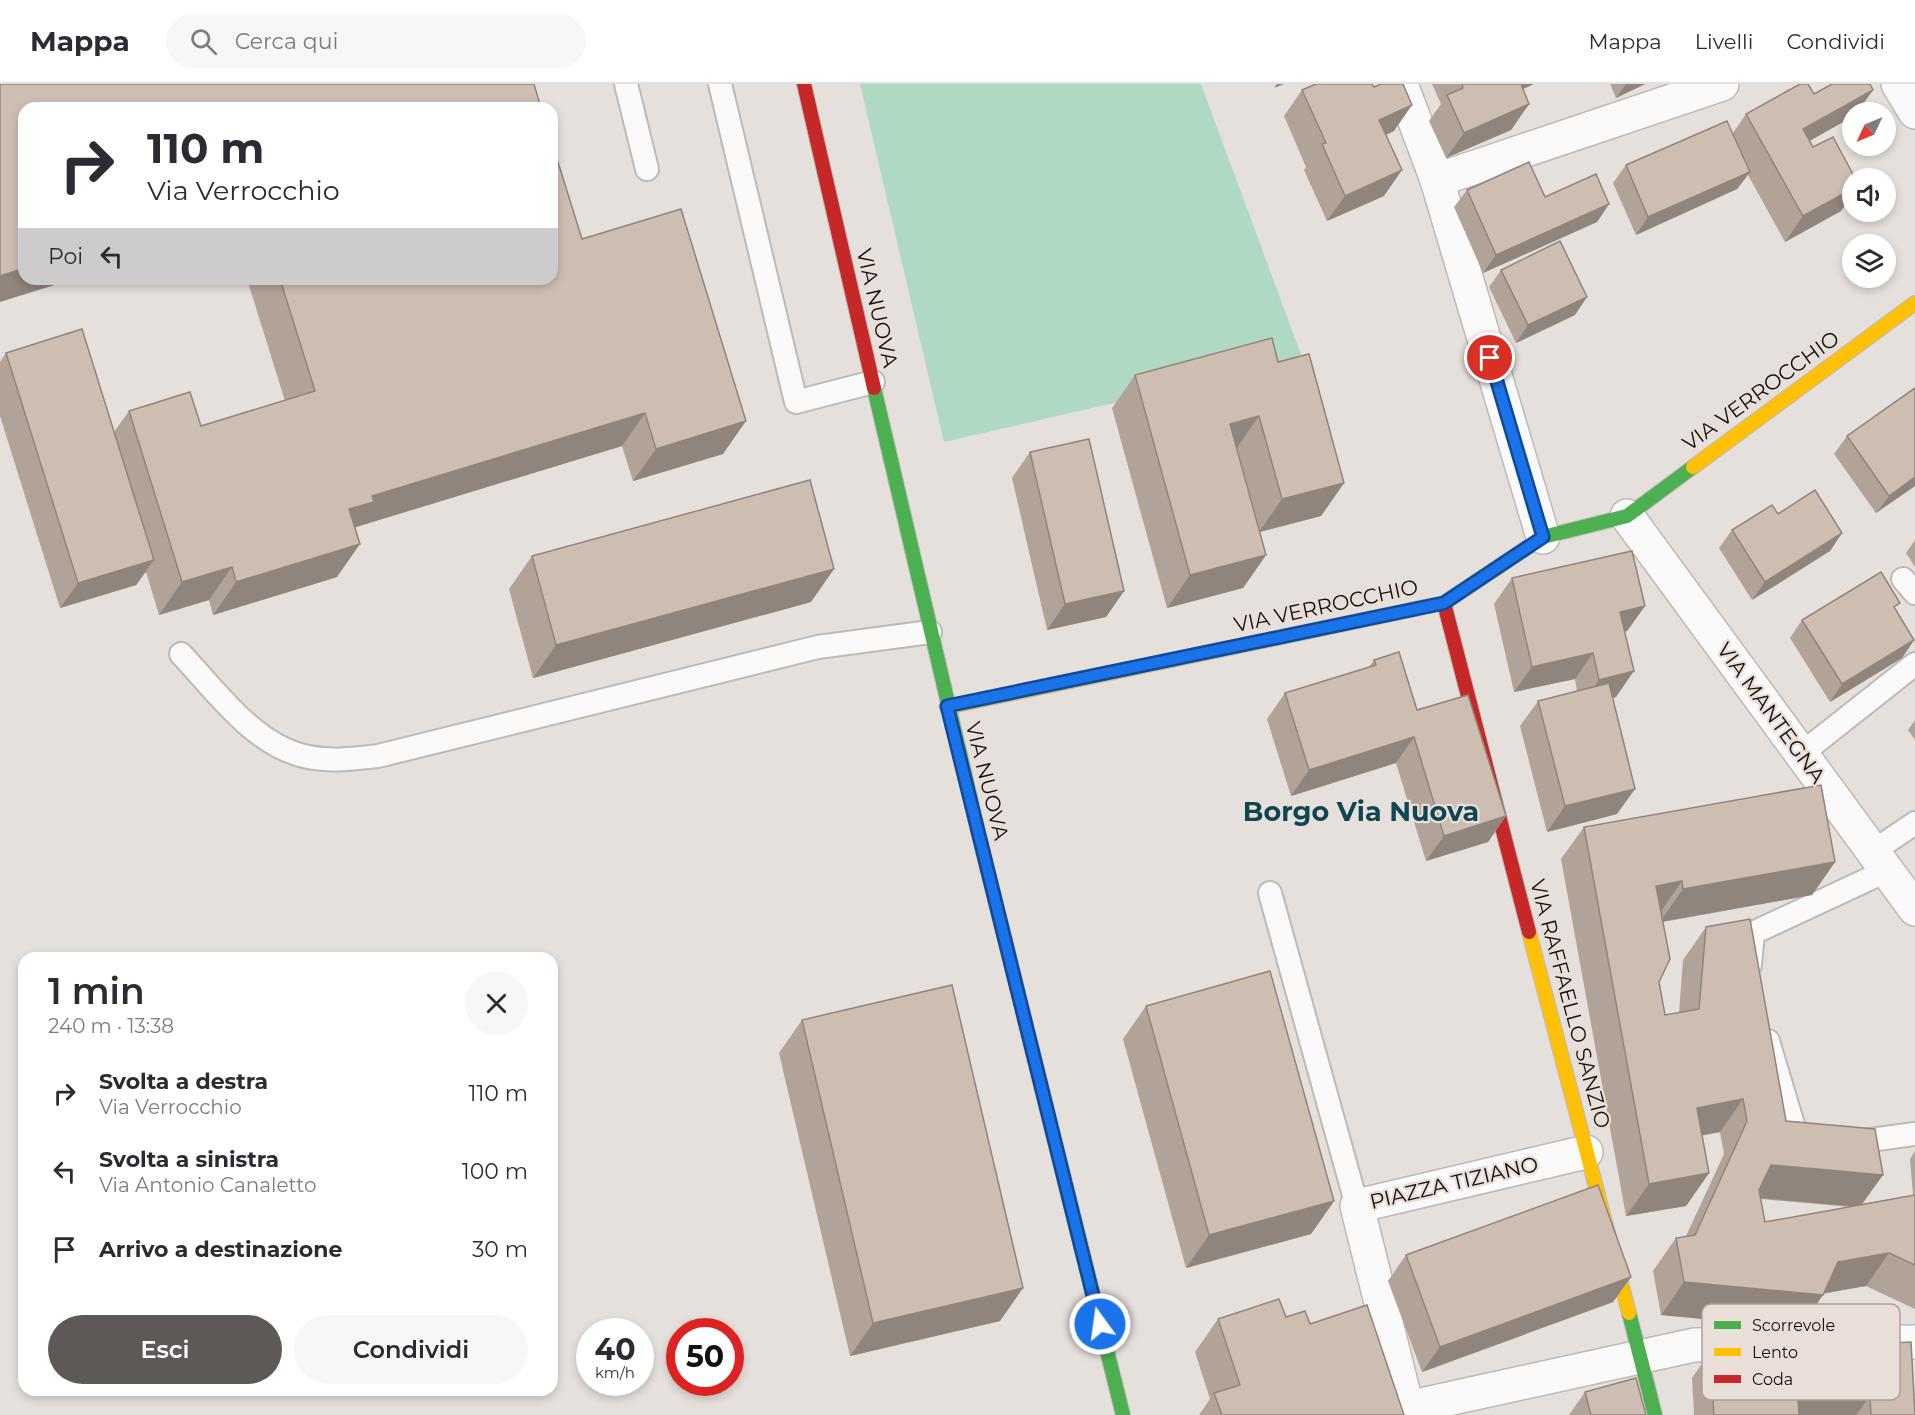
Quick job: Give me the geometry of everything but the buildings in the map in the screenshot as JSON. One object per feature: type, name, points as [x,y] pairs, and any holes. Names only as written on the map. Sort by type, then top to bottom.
[{"type":"street","name":"VIA NUOVA","points":[[804,84],[947,706],[1123,1415]]},
{"type":"street","points":[[1401,84],[1437,180],[1543,537]]},
{"type":"street","points":[[1437,180],[1722,84]]},
{"type":"street","points":[[1898,84],[1915,112]]},
{"type":"street","name":"VIA VERROCCHIO","points":[[947,706],[1444,603],[1543,537],[1627,516],[1915,303]]},
{"type":"street","name":"VIA MANTEGNA","points":[[1627,516],[1801,754],[1897,879]]},
{"type":"street","name":"VIA RAFFAELLO SANZIO","points":[[1444,603],[1655,1415]]},
{"type":"street","name":"PIAZZA TIZIANO","points":[[1408,1412],[1357,1206],[1586,1152]]},
{"type":"street","points":[[1900,1342],[1915,1342]]},
{"type":"street","points":[[1408,1412],[1702,1345]]},
{"type":"lane","points":[[626,84],[647,169]]},
{"type":"lane","points":[[720,84],[796,402],[873,382]]},
{"type":"lane","points":[[181,654],[238,715],[269,740],[303,756],[339,760],[378,756],[818,647],[930,632]]},
{"type":"lane","points":[[1801,754],[1915,664]]},
{"type":"lane","points":[[1752,987],[1749,976],[1754,933],[1897,879],[1915,823]]},
{"type":"lane","points":[[1270,893],[1357,1206]]},
{"type":"lane","points":[[1762,1019],[1794,1128],[1802,1139],[1817,1147],[1915,1134]]},
{"type":"green space","points":[[860,84],[1201,84],[1303,360],[944,442]]},
{"type":"traffic: fast","points":[[874,388],[978,831]]},
{"type":"traffic: fast","points":[[1215,651],[1444,603],[1543,537],[1627,516],[1693,467]]},
{"type":"traffic: fast","points":[[1053,1134],[1123,1415]]},
{"type":"traffic: fast","points":[[1629,1313],[1655,1415]]},
{"type":"traffic: slow","points":[[1693,467],[1915,303]]},
{"type":"traffic: slow","points":[[947,707],[1215,651]]},
{"type":"traffic: slow","points":[[1529,932],[1629,1313]]},
{"type":"traffic: jam","points":[[804,84],[874,388]]},
{"type":"traffic: jam","points":[[1444,603],[1529,932]]},
{"type":"traffic: jam","points":[[978,831],[1053,1134]]},
{"type":"district","name":"Borgo Via Nuova","points":[[1361,812]]},
{"type":"route","points":[[1100,1324],[947,706],[1444,603],[1543,537],[1490,358]]}]
